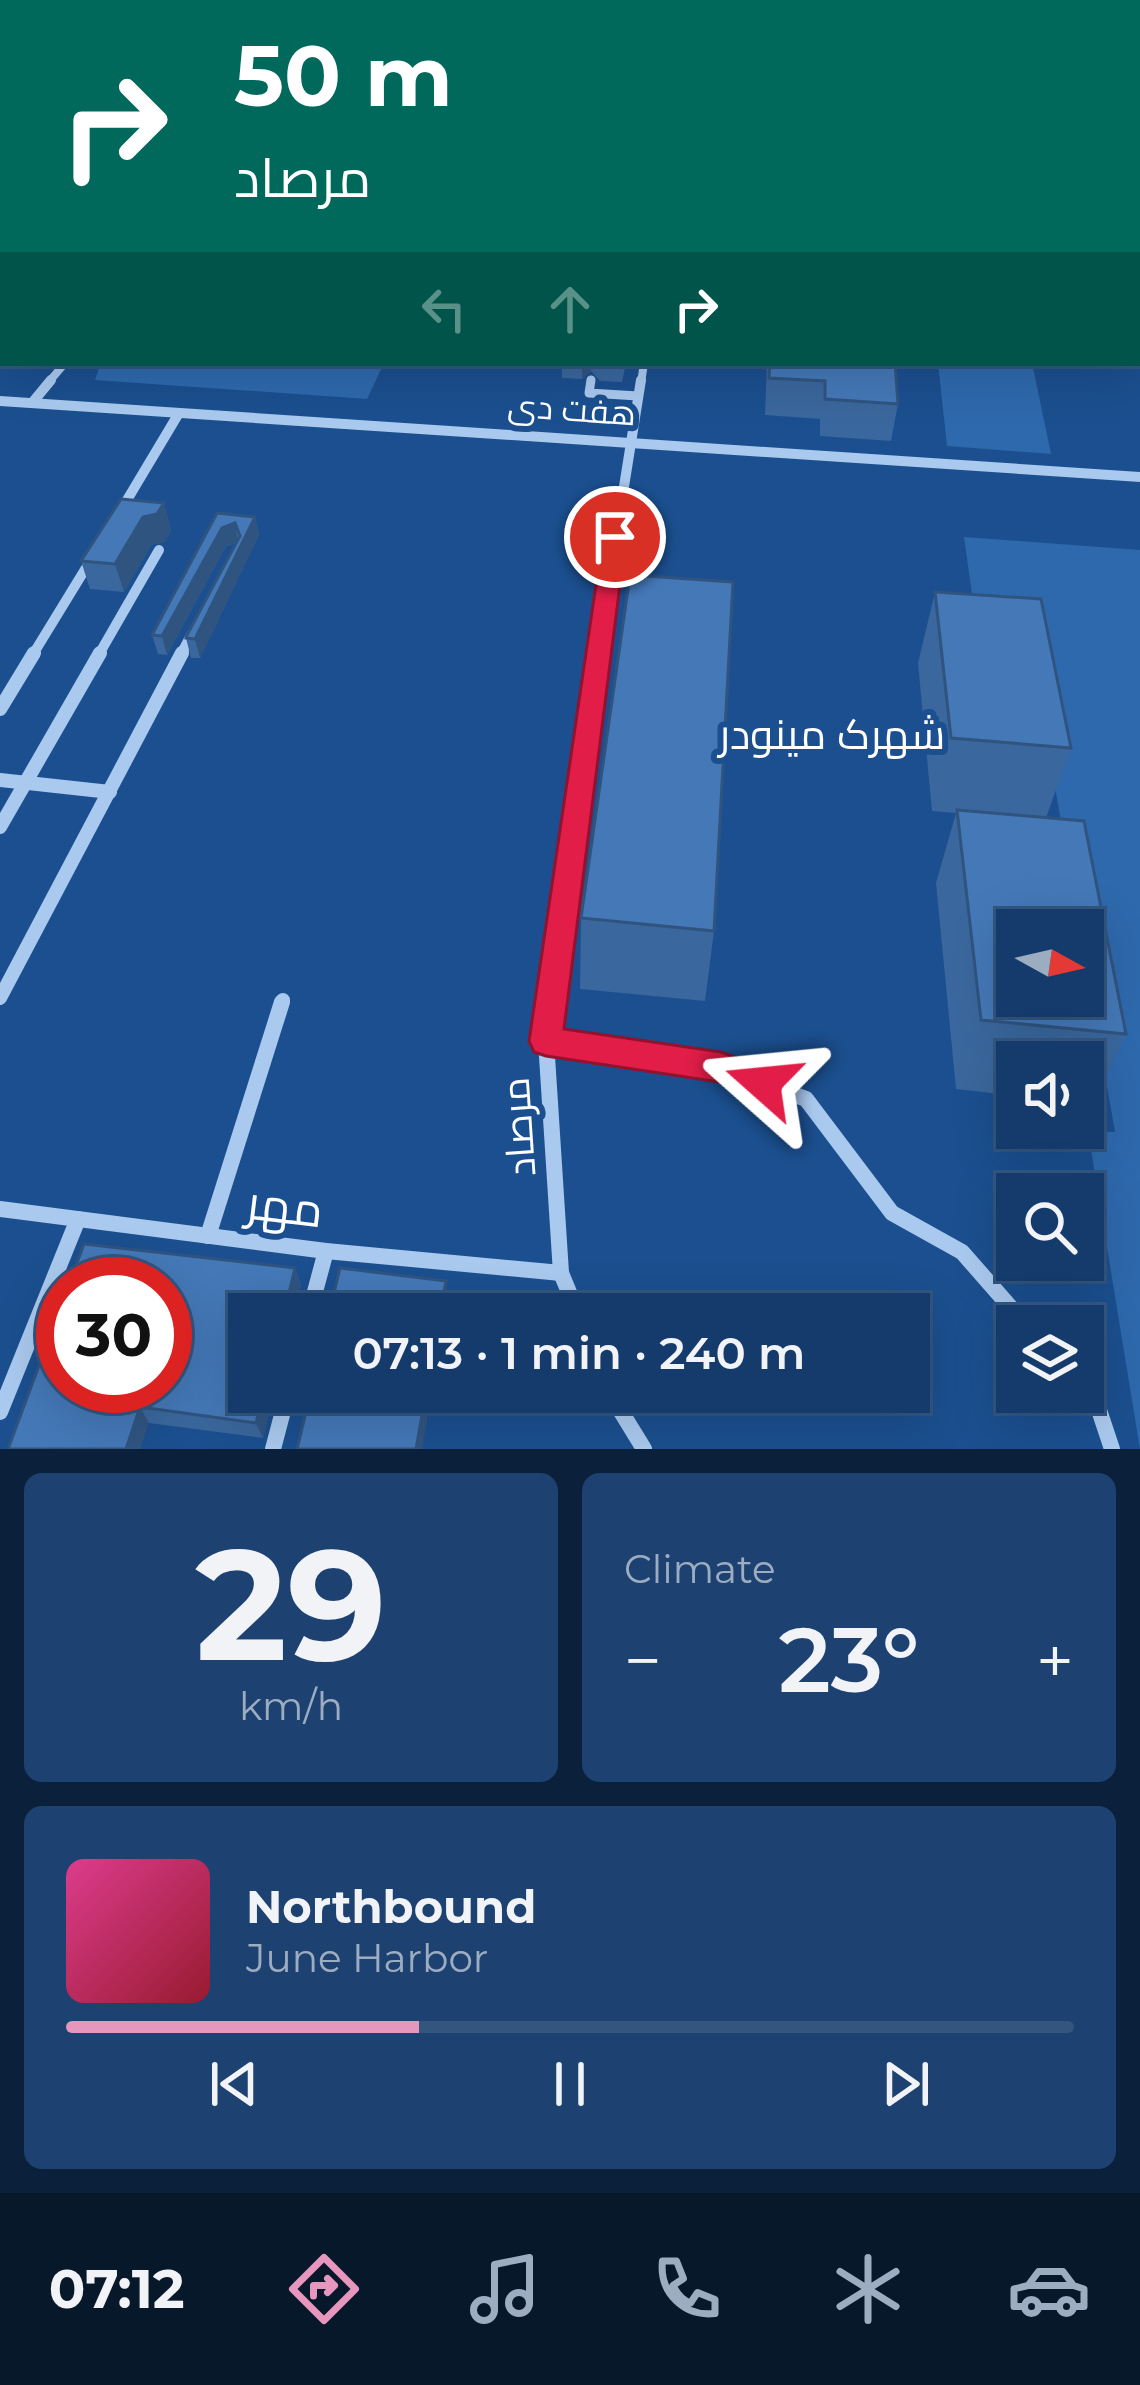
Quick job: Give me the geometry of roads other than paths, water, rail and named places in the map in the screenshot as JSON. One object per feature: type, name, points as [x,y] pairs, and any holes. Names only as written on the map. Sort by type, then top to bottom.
[{"type":"street","points":[[32,403],[63,366]]},
{"type":"street","name":"مرصاد","points":[[569,1293],[561,1273],[546,1041],[643,366]]},
{"type":"street","points":[[591,380],[589,393],[638,396]]},
{"type":"street","name":"هفت دی","points":[[0,401],[1140,477]]},
{"type":"street","points":[[108,531],[179,413]]},
{"type":"street","points":[[0,827],[159,550]]},
{"type":"street","points":[[0,709],[96,551]]},
{"type":"street","points":[[0,998],[204,611]]},
{"type":"street","points":[[0,780],[110,792]]},
{"type":"street","points":[[208,1236],[283,1000]]},
{"type":"street","points":[[546,1041],[721,1067],[806,1100],[892,1213],[962,1252],[1009,1305]]},
{"type":"street","name":"مهر","points":[[0,1209],[326,1251],[561,1273]]},
{"type":"street","points":[[0,1412],[78,1219]]},
{"type":"street","points":[[315,1293],[326,1251]]},
{"type":"street","points":[[273,1449],[282,1413]]},
{"type":"street","points":[[622,1413],[643,1448]]},
{"type":"street","points":[[1100,1413],[1112,1449]]},
{"type":"district","name":"شهرک مینودر","points":[[832,734]]}]
